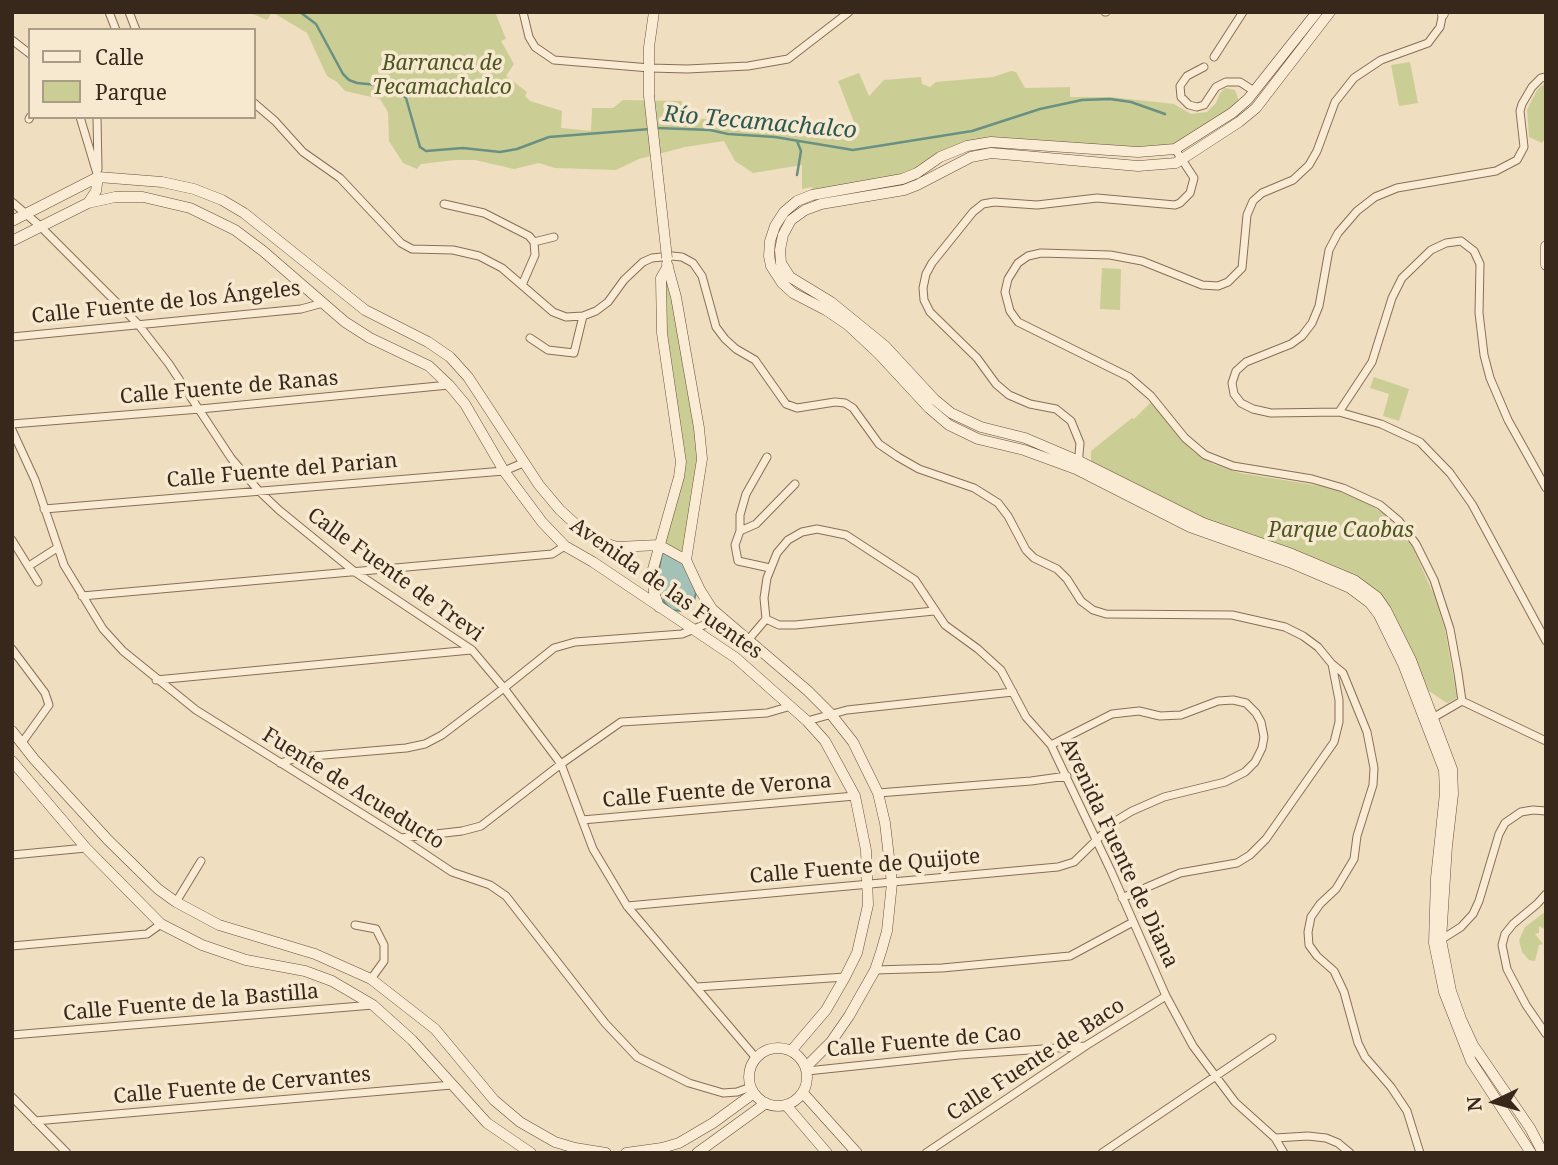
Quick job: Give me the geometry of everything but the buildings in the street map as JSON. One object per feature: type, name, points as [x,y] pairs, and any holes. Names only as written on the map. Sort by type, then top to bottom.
[{"type":"main road","points":[[654,12],[649,47],[649,96],[667,262],[676,297],[702,459],[686,560]]},
{"type":"main road","points":[[1317,12],[1256,108],[1176,163],[1138,166],[992,153],[971,157],[904,190],[821,204],[805,210],[792,220],[783,235],[781,262],[790,276],[831,302],[885,346],[933,399],[951,413],[981,427],[1025,438],[1190,527],[1263,549],[1350,588],[1375,608],[1430,720],[1445,778],[1435,891],[1438,941],[1447,1000],[1465,1050],[1477,1072],[1531,1153]]},
{"type":"main road","points":[[1078,465],[978,439],[949,425],[848,325],[793,293],[771,267],[769,256],[772,234],[784,212],[797,201],[813,195],[902,179],[940,157],[967,146],[991,142],[1138,152],[1175,149],[1232,113],[1330,12]]},
{"type":"main road","points":[[940,157],[947,169]]},
{"type":"main road","points":[[89,203],[96,191],[97,177]]},
{"type":"main road","name":"Avenida de las Fuentes","points":[[12,220],[97,177],[131,178],[194,189],[222,200],[244,213],[365,310],[428,342],[450,357],[468,377],[523,463],[560,510],[598,541],[617,547],[659,545],[686,560],[712,610],[808,691],[830,713],[853,742],[878,793],[885,823],[892,883],[887,930],[875,970],[831,1042],[806,1070]]},
{"type":"main road","name":"Avenida de las Fuentes","points":[[12,241],[89,203],[114,197],[142,197],[190,208],[235,230],[264,251],[345,323],[429,366],[449,385],[465,404],[504,471],[542,522],[565,546],[736,658],[807,721],[825,741],[855,796],[862,823],[869,885],[863,930],[845,977],[826,1010],[791,1051]]},
{"type":"main road","points":[[1546,246],[1546,265]]},
{"type":"main road","points":[[659,607],[653,579],[681,462],[662,333],[661,278],[667,262]]},
{"type":"main road","points":[[793,293],[800,284]]},
{"type":"main road","points":[[12,731],[34,759],[115,847],[176,902],[219,925],[315,954],[370,979],[435,1029],[494,1100],[520,1122],[555,1142],[606,1153]]},
{"type":"main road","points":[[15,764],[24,747]]},
{"type":"main road","points":[[15,764],[31,766],[34,759]]},
{"type":"main road","points":[[15,764],[86,848],[162,924],[202,944],[246,960],[305,971],[332,981],[373,1005],[394,1022],[487,1122],[531,1153]]},
{"type":"main road","points":[[1438,941],[1451,991],[1466,1032],[1543,1153]]},
{"type":"main road","points":[[373,1005],[381,998],[380,986]]},
{"type":"main road","points":[[394,1022],[397,1010],[409,1007]]},
{"type":"main road","points":[[783,1048],[802,1060],[806,1070],[806,1087],[796,1101],[776,1106],[766,1103],[752,1090],[750,1072],[756,1058],[768,1050],[783,1048]]},
{"type":"main road","points":[[626,1153],[679,1143],[713,1124],[752,1090]]},
{"type":"main road","points":[[803,1093],[857,1153]]},
{"type":"main road","points":[[697,1153],[766,1103]]},
{"type":"main road","points":[[786,1105],[827,1153]]},
{"type":"street","points":[[523,12],[528,37],[535,47],[554,60],[650,68],[748,66],[788,59],[849,12]]},
{"type":"street","points":[[1213,57],[1243,12]]},
{"type":"street","points":[[1443,13],[1437,33],[1423,47],[1381,60],[1354,78],[1335,102],[1309,165],[1293,180],[1262,192],[1253,201],[1247,215],[1241,268],[1225,284],[1213,287],[1202,285],[1142,261],[1110,255],[1041,253],[1028,256],[1018,263],[1010,273],[1005,292],[1007,305],[1018,322],[1129,377],[1152,396],[1185,438],[1205,455],[1233,466],[1336,485],[1368,498],[1390,512],[1416,544],[1434,580],[1450,629],[1462,701]]},
{"type":"street","points":[[12,40],[28,52]]},
{"type":"street","points":[[1204,67],[1187,76],[1180,86],[1181,97],[1189,105],[1205,105],[1216,87],[1226,82],[1240,82],[1254,91]]},
{"type":"street","points":[[1546,77],[1532,87],[1522,104],[1524,147],[1517,160],[1496,171],[1396,188],[1375,197],[1357,211],[1338,233],[1329,250],[1319,306],[1312,323],[1302,336],[1291,344],[1246,362],[1236,370],[1232,383],[1234,394],[1241,403],[1253,409],[1271,413],[1339,412],[1381,424],[1420,442],[1450,473],[1484,524],[1546,641]]},
{"type":"street","points":[[256,105],[303,152],[340,178],[401,243],[412,249],[453,250],[479,257],[502,268],[553,312],[566,317],[583,316],[608,302],[624,280],[643,262],[672,256],[682,257],[693,263],[702,276],[716,327],[725,340],[755,360],[786,404],[797,408],[845,403],[853,408],[880,444],[898,457],[919,469],[974,488],[998,503],[1026,550],[1034,558],[1057,569],[1068,579],[1081,601],[1093,610],[1106,614],[1232,615],[1285,627],[1318,648],[1343,673],[1367,732],[1374,768],[1373,785],[1357,836],[1354,859],[1336,888],[1311,916],[1309,945],[1334,971],[1344,992],[1358,1043],[1365,1057],[1391,1087],[1406,1111],[1420,1153]]},
{"type":"street","points":[[81,119],[97,177]]},
{"type":"street","points":[[97,119],[100,158],[97,177]]},
{"type":"street","points":[[1078,465],[1079,437],[1066,416],[1056,409],[1030,404],[1009,395],[996,384],[971,351],[930,312],[924,299],[926,274],[973,212],[983,204],[995,202],[1037,205],[1097,198],[1175,205],[1188,197],[1194,178],[1175,149]]},
{"type":"street","name":"Calle Fuente de Trevi","points":[[12,202],[40,226],[138,324],[200,409],[231,458],[279,510],[355,572],[472,650],[561,764],[593,849],[627,906],[756,1058]]},
{"type":"street","points":[[444,204],[484,213],[523,231],[534,242],[533,265],[522,285]]},
{"type":"street","points":[[534,242],[554,237]]},
{"type":"street","points":[[1339,412],[1372,362],[1389,305],[1402,278],[1431,250],[1446,243],[1461,241],[1470,246],[1479,260],[1479,313],[1490,378],[1508,421],[1546,488]]},
{"type":"street","name":"Calle Fuente de los Ángeles","points":[[12,337],[301,309],[323,303]]},
{"type":"street","points":[[530,338],[548,350],[574,353],[583,316]]},
{"type":"street","name":"Calle Fuente de Ranas","points":[[12,424],[449,385]]},
{"type":"street","name":"Fuente de Acueducto","points":[[12,429],[35,480],[57,548],[103,629],[123,651],[196,710],[280,764],[452,872],[490,885],[506,896],[605,1023],[637,1057],[689,1083],[723,1093],[752,1090]]},
{"type":"street","points":[[768,457],[746,494],[735,545],[738,561],[770,568]]},
{"type":"street","name":"Calle Fuente del Parian","points":[[44,509],[258,489],[504,471],[523,463]]},
{"type":"street","points":[[740,531],[757,524],[795,484]]},
{"type":"street","name":"Avenida Fuente de Diana","points":[[766,619],[764,598],[770,568],[777,553],[788,540],[802,532],[831,530],[865,546],[915,580],[934,611],[954,633],[995,664],[1033,727],[1051,745],[1166,996],[1193,1046],[1235,1102],[1275,1138],[1284,1153]]},
{"type":"street","points":[[12,540],[38,582]]},
{"type":"street","points":[[82,596],[552,554],[565,546]]},
{"type":"street","points":[[29,566],[57,548]]},
{"type":"street","points":[[280,764],[301,757],[425,744],[504,688],[554,648],[563,644],[674,636],[694,631],[706,624],[712,610]]},
{"type":"street","points":[[748,639],[766,619],[779,625],[795,625],[934,611]]},
{"type":"street","points":[[12,649],[45,693],[49,705],[24,747]]},
{"type":"street","points":[[156,680],[472,650]]},
{"type":"street","points":[[1122,898],[1180,873],[1237,863],[1250,855],[1266,839],[1334,742],[1339,722],[1339,699],[1332,664]]},
{"type":"street","points":[[807,721],[830,713],[1013,692]]},
{"type":"street","name":"Calle Fuente de Quijote","points":[[627,906],[1058,867],[1074,862],[1117,820],[1132,811],[1164,797],[1225,782],[1245,772],[1255,762],[1264,737],[1256,713],[1245,704],[1233,700],[1218,701],[1181,715],[1160,716],[1139,711],[1112,714],[1051,745]]},
{"type":"street","points":[[1430,720],[1462,701]]},
{"type":"street","points":[[1462,701],[1546,741]]},
{"type":"street","points":[[401,838],[462,831],[481,826],[621,722],[767,713],[791,706]]},
{"type":"street","points":[[878,793],[1067,776]]},
{"type":"street","name":"Calle Fuente de Verona","points":[[582,820],[855,796]]},
{"type":"street","points":[[1438,941],[1461,927],[1476,908],[1499,834],[1505,823],[1527,810],[1546,811]]},
{"type":"street","points":[[12,855],[86,848]]},
{"type":"street","points":[[176,902],[201,861]]},
{"type":"street","points":[[1546,894],[1505,934],[1502,945],[1507,969],[1526,1005],[1546,1034]]},
{"type":"street","points":[[875,970],[942,968],[1070,956],[1133,922]]},
{"type":"street","points":[[12,946],[148,934],[162,924]]},
{"type":"street","points":[[355,925],[376,929],[384,945],[384,961],[370,979]]},
{"type":"street","points":[[697,987],[845,977]]},
{"type":"street","name":"Calle Fuente de Baco","points":[[926,1153],[1087,1045],[1166,996]]},
{"type":"street","name":"Calle Fuente de la Bastilla","points":[[12,1035],[373,1005]]},
{"type":"street","points":[[1102,1153],[1272,1038]]},
{"type":"street","name":"Calle Fuente de Cao","points":[[806,1070],[1087,1045]]},
{"type":"street","name":"Calle Fuente de Cervantes","points":[[36,1121],[452,1085]]},
{"type":"street","points":[[12,1097],[67,1153]]},
{"type":"street","points":[[1275,1138],[1326,1138],[1338,1143],[1350,1153]]},
{"type":"green space","points":[[248,12],[272,12],[267,20]]},
{"type":"green space","name":"Barranca de Tecamachalco","points":[[272,12],[495,12],[506,39],[501,41],[514,64],[506,76],[527,92],[525,96],[530,101],[562,111],[561,128],[591,131],[592,108],[613,108],[623,100],[682,101],[683,118],[755,121],[771,126],[802,119],[816,131],[856,127],[838,81],[859,73],[869,96],[884,80],[921,77],[922,84],[930,87],[936,82],[993,77],[1011,71],[1016,72],[1025,88],[1070,87],[1070,97],[1110,97],[1174,104],[1191,114],[1207,112],[1225,88],[1235,90],[1239,101],[1238,105],[1189,140],[1160,149],[991,139],[901,176],[812,192],[812,187],[802,189],[802,165],[753,173],[735,161],[724,141],[685,147],[639,159],[616,170],[555,168],[539,163],[514,169],[475,160],[421,164],[417,169],[403,163],[389,141],[388,112],[380,99],[345,91],[327,76],[307,33]]},
{"type":"green space","points":[[1410,62],[1418,103],[1399,106],[1391,65]]},
{"type":"green space","points":[[1546,82],[1546,137],[1542,143],[1529,137],[1527,110],[1537,90]]},
{"type":"green space","points":[[1102,268],[1121,269],[1120,310],[1100,309]]},
{"type":"green space","points":[[666,280],[672,288],[699,460],[687,557],[664,544],[680,477],[663,333]]},
{"type":"green space","points":[[1374,377],[1409,389],[1399,421],[1383,416],[1389,394],[1370,388]]},
{"type":"green space","name":"Parque Caobas","points":[[1151,402],[1182,441],[1213,464],[1240,473],[1327,487],[1366,502],[1387,516],[1412,546],[1434,595],[1445,630],[1457,698],[1447,703],[1429,691],[1414,659],[1373,589],[1362,580],[1217,525],[1091,463],[1091,451],[1134,419]]},
{"type":"green space","points":[[1546,911],[1546,930],[1539,926],[1539,933],[1535,934],[1543,944],[1539,945],[1535,961],[1529,960],[1522,952],[1519,940],[1525,927]]},
{"type":"water","points":[[663,547],[687,561],[696,593],[694,601],[682,611],[671,610],[664,602],[659,569]]},
{"type":"waterway","name":"Río Tecamachalco","points":[[300,12],[316,24],[343,74],[349,80],[395,88],[406,98],[420,147],[426,151],[463,148],[500,152],[517,149],[549,137],[650,129]]},
{"type":"waterway","name":"Río Tecamachalco","points":[[657,128],[775,137],[853,150],[972,131],[1040,109],[1082,100],[1110,99],[1131,102],[1165,114]]},
{"type":"waterway","points":[[797,141],[801,151],[797,175]]}]
